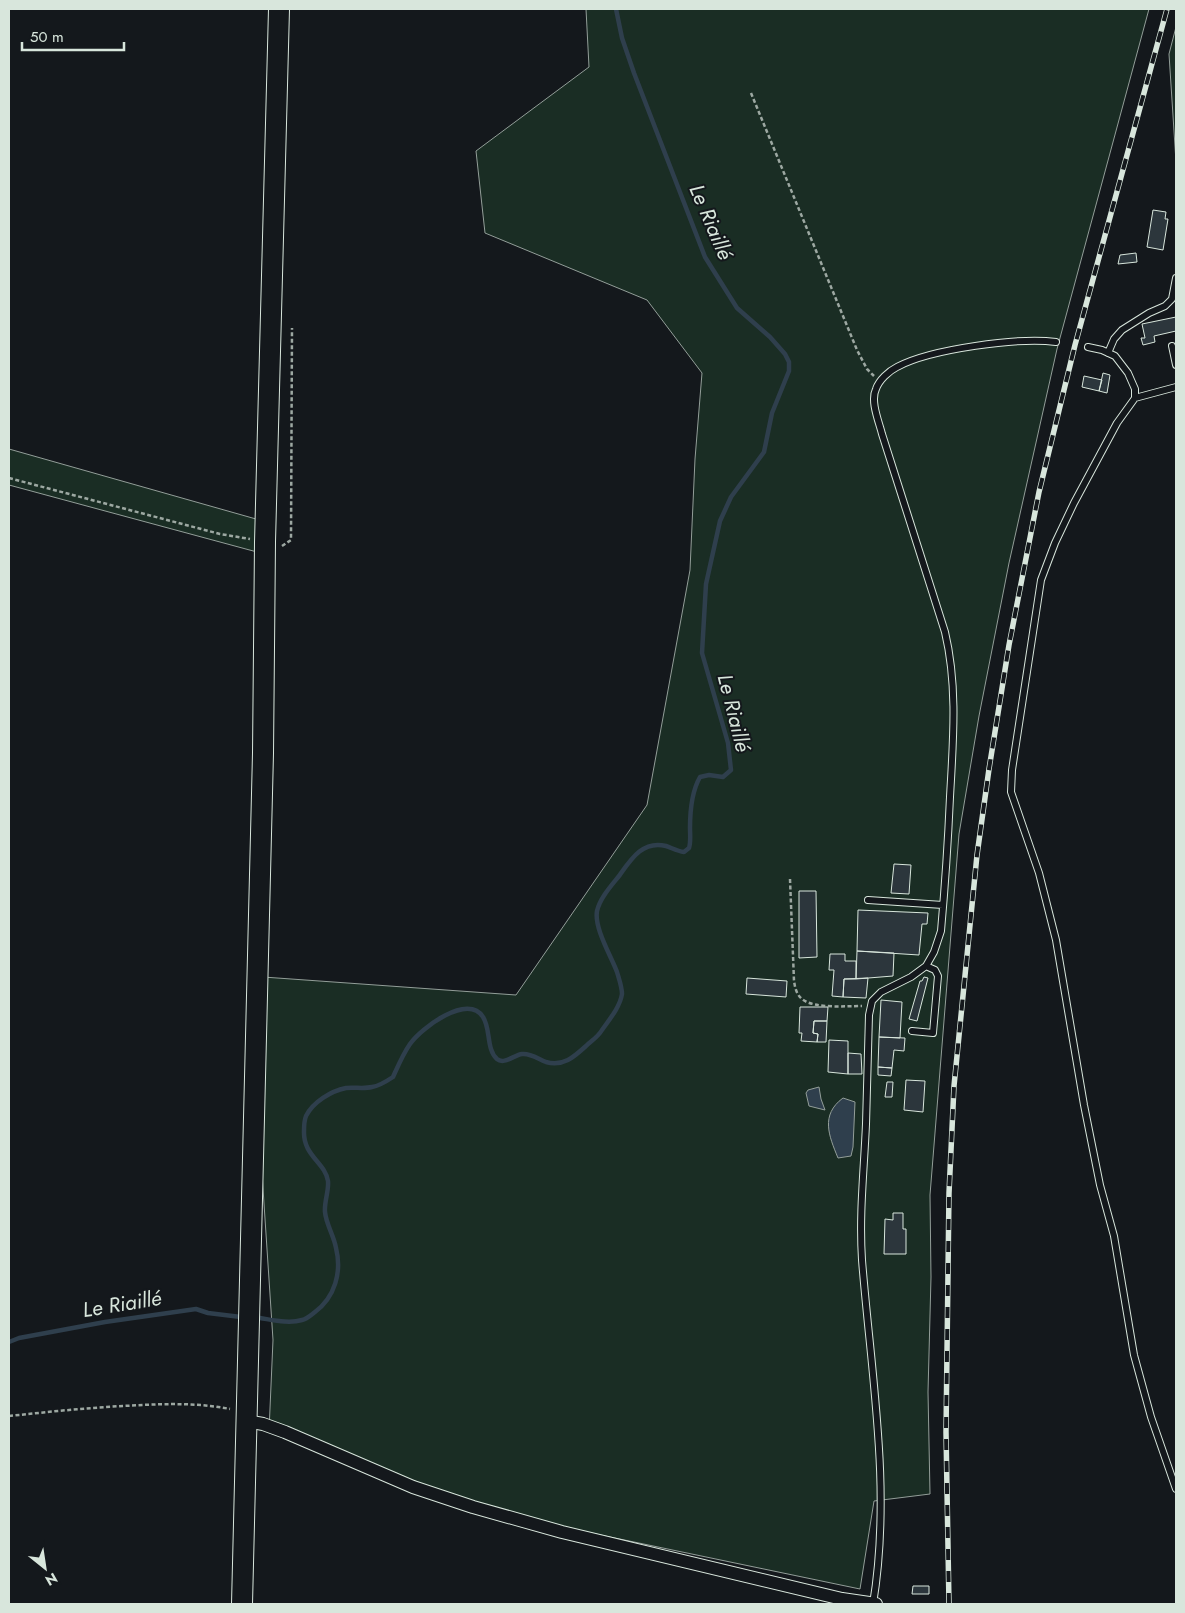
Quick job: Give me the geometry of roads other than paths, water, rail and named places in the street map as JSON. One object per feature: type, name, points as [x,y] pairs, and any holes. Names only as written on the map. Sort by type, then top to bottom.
[{"type":"main road","points":[[242,1604],[262,753],[265,542],[279,9]]},
{"type":"street","points":[[246,1416],[413,1487],[473,1508],[562,1532],[842,1599],[874,1604]]},
{"type":"lane","points":[[1108,353],[1114,339],[1122,330],[1149,313],[1165,306],[1172,299],[1176,278]]},
{"type":"lane","points":[[874,1604],[880,1540],[880,1469],[862,1260],[861,1202],[871,1006],[872,1000],[881,992],[911,978],[926,966],[934,952],[941,931],[952,754],[954,684],[945,632],[882,434],[875,402],[875,389],[896,368],[912,360],[986,345],[1029,341],[1056,342]]},
{"type":"lane","points":[[1172,346],[1176,365]]},
{"type":"lane","points":[[1088,347],[1115,356],[1128,373],[1135,389],[1135,398],[1117,423],[1074,503],[1054,543],[1042,580],[1012,770],[1011,792],[1051,913],[1086,1114],[1100,1185],[1114,1236],[1134,1355],[1151,1417],[1176,1489]]},
{"type":"lane","points":[[1135,398],[1176,387]]},
{"type":"lane","points":[[868,900],[943,905]]},
{"type":"lane","points":[[912,1031],[933,1033],[938,976],[935,970],[926,966]]},
{"type":"water","points":[[819,1087],[825,1110],[809,1106],[806,1093],[808,1090]]},
{"type":"water","points":[[843,1098],[855,1102],[853,1147],[851,1156],[838,1158],[828,1126],[831,1111]]},
{"type":"waterway","name":"Le Riaillé","points":[[260,1318],[286,1322],[306,1319],[328,1299],[335,1283],[338,1257],[325,1212],[328,1181],[323,1169],[310,1153],[305,1140],[305,1120],[313,1106],[329,1094],[340,1089],[375,1086],[393,1077],[405,1052],[416,1037],[434,1022],[456,1011],[467,1009],[476,1011],[483,1017],[487,1027],[491,1050],[500,1061],[525,1054],[546,1062],[558,1063],[568,1060],[577,1054],[600,1032],[617,1008],[622,994],[617,972],[598,925],[597,911],[601,901],[628,863],[644,848],[658,845],[684,852],[689,848],[692,802],[700,777],[709,775],[723,777],[731,770],[728,743],[702,653],[706,584],[720,521],[731,497],[764,452],[772,413],[789,371],[789,362],[785,354],[770,337],[737,308],[705,257],[634,73],[622,38],[616,9]]},
{"type":"waterway","name":"Le Riaillé","points":[[9,1342],[19,1338],[105,1322],[196,1309],[208,1313],[241,1317]]},
{"type":"railway","points":[[949,1604],[946,1432],[949,1193],[954,1086],[977,855],[1009,645],[1039,492],[1075,345],[1167,9]]}]
